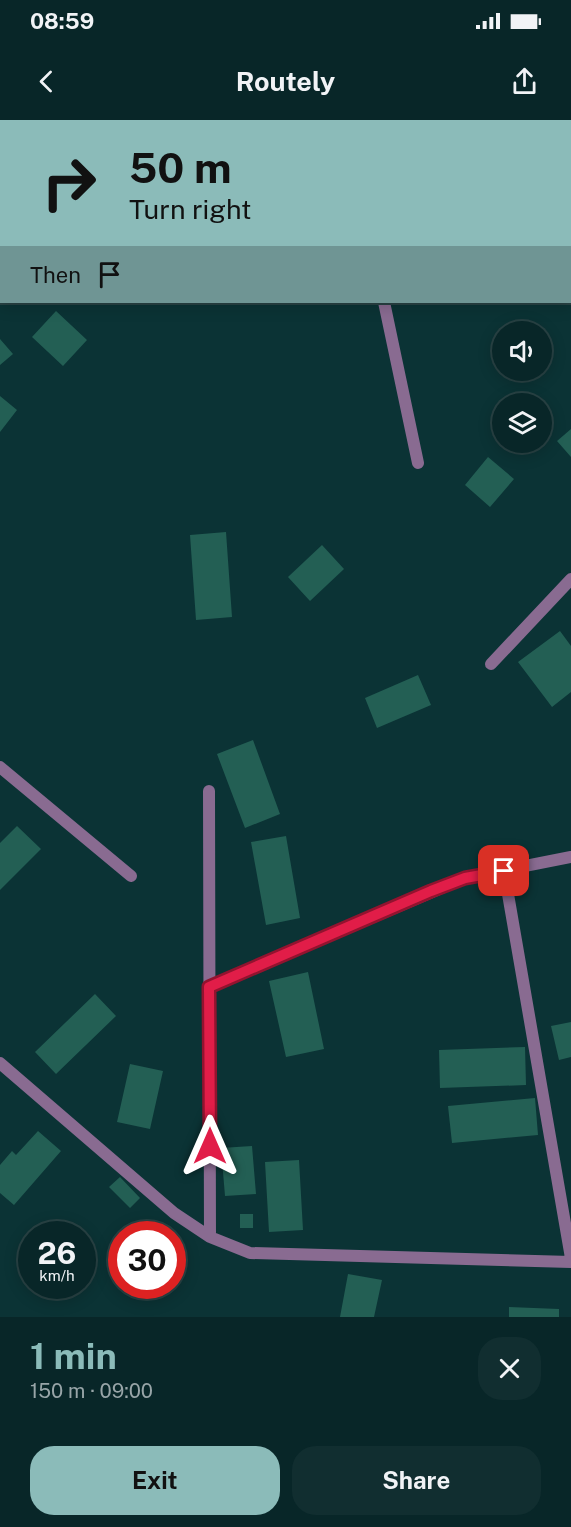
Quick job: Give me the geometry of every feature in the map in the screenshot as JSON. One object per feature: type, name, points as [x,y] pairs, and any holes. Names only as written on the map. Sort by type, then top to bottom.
[{"type":"street","points":[[384,303],[418,463]]},
{"type":"street","points":[[491,664],[571,579]]},
{"type":"street","points":[[0,767],[131,876]]},
{"type":"street","points":[[209,791],[210,1238]]},
{"type":"street","points":[[209,987],[465,878],[571,857]]},
{"type":"street","points":[[0,1063],[174,1213],[210,1238],[250,1253],[571,1260],[504,871]]},
{"type":"building","points":[[56,311],[87,340],[63,366],[32,337]]},
{"type":"building","points":[[0,339],[13,354],[0,365]]},
{"type":"building","points":[[0,396],[17,410],[0,432]]},
{"type":"building","points":[[571,429],[571,457],[557,441]]},
{"type":"building","points":[[488,457],[514,479],[490,507],[465,485]]},
{"type":"building","points":[[226,532],[232,617],[196,620],[190,535]]},
{"type":"building","points":[[322,545],[344,569],[310,601],[288,577]]},
{"type":"building","points":[[560,631],[571,646],[571,692],[552,707],[518,662]]},
{"type":"building","points":[[418,675],[431,705],[377,728],[365,698]]},
{"type":"building","points":[[253,740],[280,814],[245,828],[217,754]]},
{"type":"building","points":[[17,826],[41,849],[0,890],[0,843]]},
{"type":"building","points":[[286,836],[300,918],[266,925],[251,842]]},
{"type":"building","points":[[308,972],[324,1049],[286,1057],[269,981]]},
{"type":"building","points":[[95,994],[116,1016],[56,1074],[35,1052]]},
{"type":"building","points":[[571,1022],[571,1057],[559,1060],[551,1026]]},
{"type":"building","points":[[525,1047],[526,1085],[440,1088],[439,1050]]},
{"type":"building","points":[[130,1064],[163,1071],[150,1129],[117,1122]]},
{"type":"building","points":[[535,1098],[538,1135],[452,1143],[448,1106]]},
{"type":"building","points":[[38,1131],[61,1151],[14,1205],[0,1193],[0,1165],[12,1151],[16,1155]]},
{"type":"building","points":[[252,1146],[256,1194],[225,1196],[221,1148]]},
{"type":"building","points":[[299,1160],[303,1230],[269,1232],[265,1162]]},
{"type":"building","points":[[120,1177],[140,1198],[130,1208],[109,1187]]},
{"type":"building","points":[[240,1214],[253,1214],[253,1228],[240,1228]]},
{"type":"building","points":[[348,1274],[382,1280],[374,1317],[340,1317]]},
{"type":"building","points":[[509,1307],[559,1309],[559,1317],[509,1317]]},
{"type":"route","points":[[210,1146],[209,987],[431,891],[465,878],[504,871]]}]
